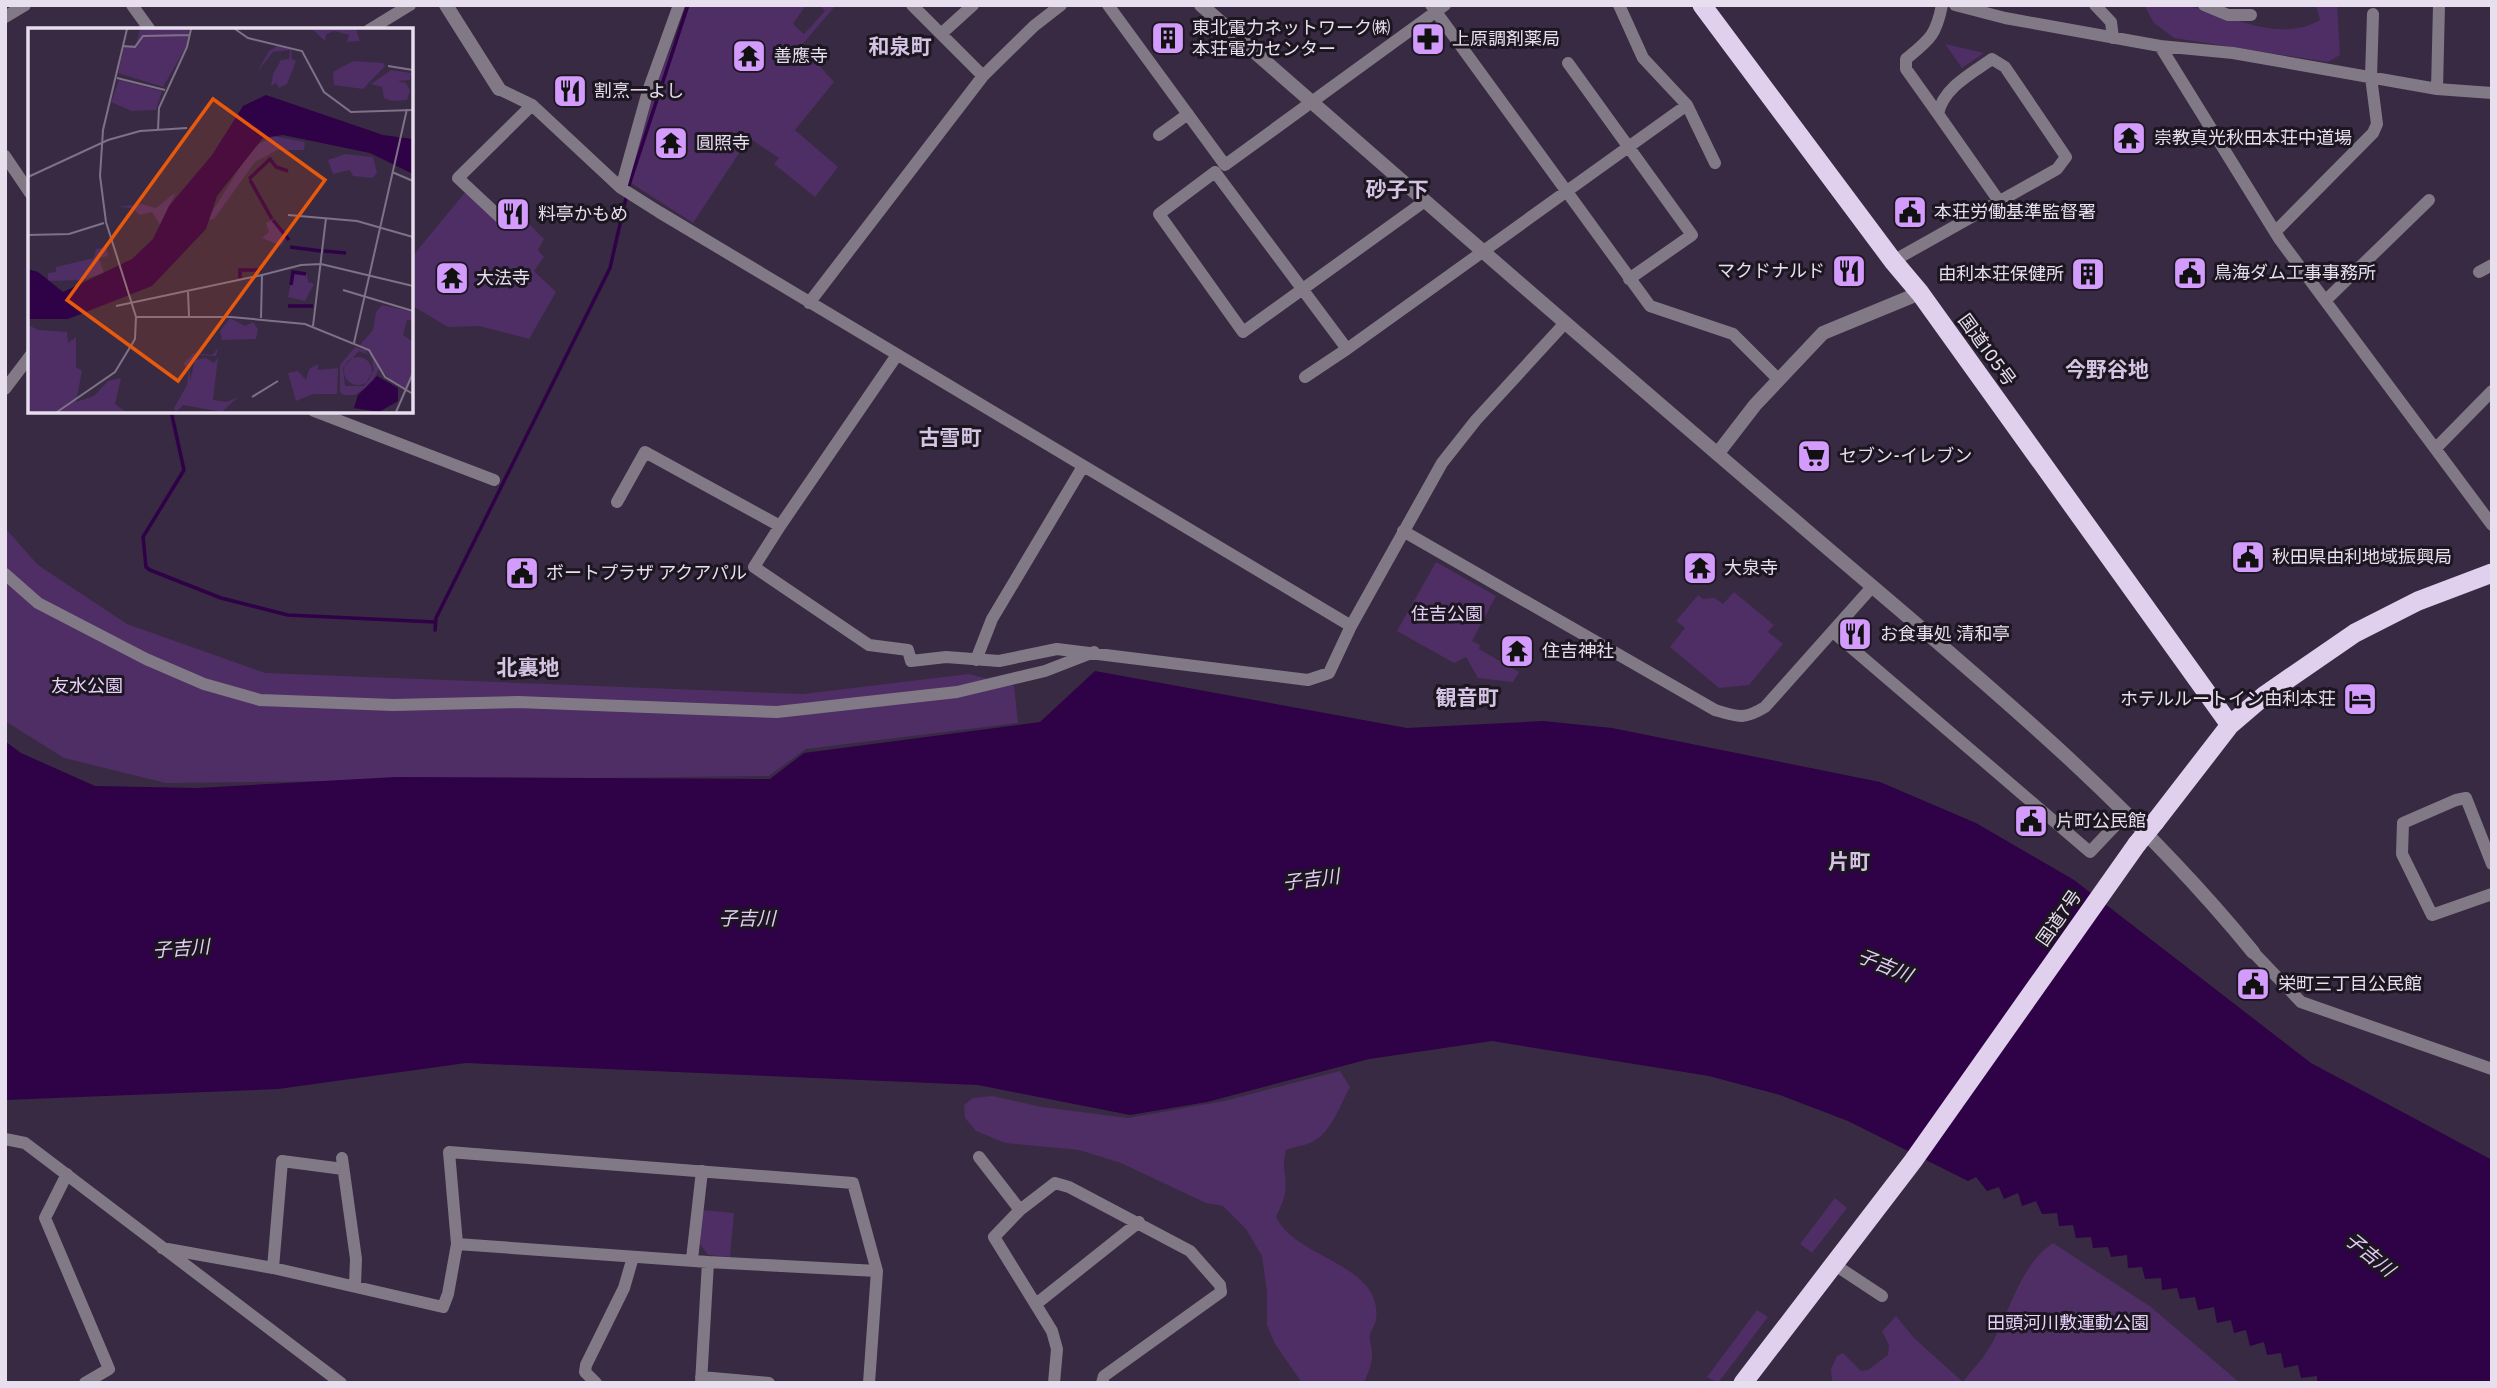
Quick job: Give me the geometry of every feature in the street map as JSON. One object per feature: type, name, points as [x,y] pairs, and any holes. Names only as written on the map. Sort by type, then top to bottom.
[{"type":"highway","name":"国道105号","points":[[1702,5],[1893,261],[1920,293],[2230,725]]},
{"type":"highway","name":"国道7号","points":[[1743,1383],[1913,1161],[2137,844],[2230,725],[2265,695],[2355,634],[2430,596],[2492,573]]},
{"type":"street","points":[[5,18],[25,5]]},
{"type":"street","points":[[132,5],[149,28]]},
{"type":"street","points":[[372,28],[410,5]]},
{"type":"street","points":[[446,5],[499,89],[532,105],[621,188],[1082,468],[1351,626]]},
{"type":"street","points":[[621,188],[648,91],[679,5]]},
{"type":"street","points":[[912,5],[983,76]]},
{"type":"street","points":[[941,34],[973,5]]},
{"type":"street","points":[[809,303],[983,76],[1034,26],[1061,5]]},
{"type":"street","points":[[1108,5],[1226,165],[1313,104],[1438,7],[1650,306],[1733,334],[1778,379]]},
{"type":"street","points":[[1201,5],[1483,254],[2040,732],[2163,849],[2253,952],[2301,1002],[2492,1069]]},
{"type":"street","points":[[1619,5],[1643,58],[1687,105],[1715,163]]},
{"type":"street","points":[[1942,5],[1932,37],[1906,59],[1906,69],[1999,201]]},
{"type":"street","points":[[1955,5],[2160,46],[2234,53],[2437,89],[2492,93]]},
{"type":"street","points":[[2095,5],[2111,22],[2113,38]]},
{"type":"street","points":[[2204,5],[2228,15],[2251,15]]},
{"type":"street","points":[[2437,89],[2438,5]]},
{"type":"street","points":[[2275,232],[2373,133],[2376,124],[2371,77],[2373,14]]},
{"type":"street","points":[[2160,46],[2275,232],[2437,447],[2492,525]]},
{"type":"street","points":[[1893,261],[2057,169],[2066,157],[2005,67],[1992,59],[1961,81],[1940,103],[1938,114]]},
{"type":"street","points":[[1567,63],[1692,235],[1629,279]]},
{"type":"street","points":[[507,224],[458,178],[532,105]]},
{"type":"street","points":[[1305,376],[1483,254],[1687,105]]},
{"type":"street","points":[[1159,135],[1188,114]]},
{"type":"street","points":[[5,156],[28,190]]},
{"type":"street","points":[[1347,349],[1304,288],[1215,172],[1159,214],[1243,332],[1304,288],[1425,201]]},
{"type":"street","points":[[2326,300],[2429,200]]},
{"type":"street","points":[[2479,272],[2492,265]]},
{"type":"street","points":[[1718,453],[1778,379],[1823,333],[1920,293]]},
{"type":"street","points":[[897,355],[754,567],[869,645],[908,650],[911,661],[946,657],[999,662],[1058,649],[1308,680],[1329,673],[1351,626],[1442,463],[1476,419],[1565,323]]},
{"type":"street","points":[[5,389],[28,359]]},
{"type":"street","points":[[2437,447],[2492,391]]},
{"type":"street","points":[[319,413],[494,480]]},
{"type":"street","points":[[617,502],[645,452],[780,526]]},
{"type":"street","points":[[976,660],[992,619],[1082,468]]},
{"type":"street","points":[[1403,531],[1715,710],[1735,716],[1749,717],[1765,707],[1872,587]]},
{"type":"street","points":[[5,574],[38,603],[124,648],[204,684],[260,700],[407,706],[518,702],[777,712],[957,692],[1045,671],[1094,652]]},
{"type":"street","points":[[1833,632],[2090,852],[2126,814]]},
{"type":"street","points":[[2492,864],[2466,798],[2403,824],[2402,854],[2432,915],[2492,894]]},
{"type":"street","points":[[5,1139],[25,1143],[341,1383]]},
{"type":"street","points":[[162,1248],[355,1285],[443,1307],[457,1244],[449,1152],[853,1183],[877,1271],[869,1383]]},
{"type":"street","points":[[979,1157],[1020,1210]]},
{"type":"street","points":[[273,1268],[282,1161],[343,1163],[356,1259],[355,1285]]},
{"type":"street","points":[[692,1259],[702,1171]]},
{"type":"street","points":[[67,1174],[45,1218],[109,1369],[85,1383]]},
{"type":"street","points":[[1054,1383],[1057,1349],[1052,1331],[994,1237],[1020,1210],[1055,1183],[1139,1222],[1190,1251],[1220,1285],[1221,1292],[1104,1376],[1102,1383]]},
{"type":"street","points":[[1036,1304],[1139,1222]]},
{"type":"street","points":[[457,1244],[877,1271]]},
{"type":"street","points":[[597,1383],[584,1372],[586,1365],[624,1288],[633,1257]]},
{"type":"street","points":[[708,1262],[701,1380],[769,1383]]},
{"type":"street","points":[[1835,1265],[1882,1296]]},
{"type":"green space","points":[[689,5],[806,5],[793,24],[804,34],[825,11],[819,5],[836,5],[801,46],[834,82],[795,130],[838,167],[815,197],[774,164],[779,158],[749,138],[693,223],[628,181],[658,80]]},
{"type":"green space","points":[[2144,5],[2182,5],[2269,28],[2287,29],[2304,27],[2320,20],[2316,5],[2337,5],[2340,55],[2328,62],[2174,38],[2154,23]]},
{"type":"green space","points":[[1945,44],[1984,53],[1962,68]]},
{"type":"green space","points":[[467,190],[512,229],[523,218],[544,239],[538,250],[544,257],[534,271],[556,292],[529,339],[479,326],[448,327],[413,306],[413,256]]},
{"type":"green space","name":"友水公園","points":[[5,528],[38,565],[127,624],[265,673],[803,694],[969,674],[1014,686],[1018,723],[806,749],[769,776],[166,783],[64,758],[5,721]]},
{"type":"green space","name":"住吉公園","points":[[1436,562],[1496,596],[1472,641],[1480,645],[1479,649],[1519,672],[1513,682],[1478,678],[1466,657],[1454,663],[1397,631]]},
{"type":"green space","points":[[1734,592],[1774,625],[1768,632],[1783,644],[1749,685],[1719,688],[1670,647],[1685,628],[1676,621],[1698,595],[1703,599],[1715,598],[1723,604]]},
{"type":"green space","points":[[1340,1071],[1350,1087],[1330,1125],[1312,1142],[1286,1150],[1285,1195],[1276,1216],[1285,1230],[1300,1242],[1352,1273],[1366,1286],[1375,1301],[1376,1320],[1370,1337],[1372,1360],[1364,1383],[1302,1383],[1275,1344],[1267,1325],[1267,1292],[1262,1256],[1246,1229],[1223,1206],[1206,1203],[1121,1163],[1079,1150],[1005,1143],[976,1131],[965,1118],[964,1105],[973,1098],[992,1096],[1042,1107],[1128,1118],[1224,1101]]},
{"type":"green space","points":[[1835,1198],[1847,1208],[1812,1253],[1800,1244]]},
{"type":"green space","points":[[702,1210],[734,1213],[730,1257],[708,1255],[700,1244]]},
{"type":"green space","name":"田頭河川敷運動公園","points":[[2053,1243],[2151,1307],[2240,1383],[1967,1383],[1964,1380],[1988,1350],[2023,1278],[2041,1253]]},
{"type":"green space","points":[[1757,1310],[1768,1317],[1718,1383],[1707,1377]]},
{"type":"green space","points":[[1896,1316],[1914,1338],[1964,1383],[1835,1383],[1831,1369],[1837,1356],[1843,1353],[1861,1371],[1868,1370],[1888,1355],[1889,1345],[1882,1331]]},
{"type":"water","name":"子吉川","points":[[1095,671],[1407,728],[1543,721],[1612,728],[1880,782],[1976,823],[2074,880],[2311,1063],[2492,1160],[2492,1383],[2317,1383],[2317,1376],[2301,1378],[2298,1365],[2284,1368],[2281,1353],[2267,1355],[2264,1342],[2250,1346],[2246,1330],[2234,1333],[2231,1320],[2217,1323],[2214,1307],[2198,1310],[2195,1297],[2180,1299],[2177,1288],[2162,1290],[2161,1278],[2145,1279],[2142,1267],[2128,1268],[2127,1255],[2111,1257],[2108,1247],[2093,1248],[2091,1237],[2076,1238],[2073,1225],[2059,1226],[2057,1213],[2042,1214],[2036,1201],[2022,1206],[2018,1193],[2004,1199],[1999,1187],[1987,1191],[1976,1177],[1968,1181],[1848,1121],[1780,1095],[1709,1076],[1492,1041],[1369,1059],[1207,1102],[1130,1115],[978,1085],[466,1063],[278,1089],[5,1100],[5,741],[21,753],[95,786],[197,788],[396,777],[770,779],[804,753],[1040,722]]},
{"type":"waterway","points":[[628,188],[688,5]]},
{"type":"waterway","points":[[435,630],[436,618],[610,268],[626,198]]},
{"type":"waterway","points":[[171,413],[184,470],[143,537],[146,567],[221,598],[288,615],[435,622]]},
{"type":"place","name":"東北電力ネットワーク㈱ 本荘電力センター","points":[[1168,38]]},
{"type":"place","name":"上原調剤薬局","points":[[1428,39]]},
{"type":"place","name":"善應寺","points":[[749,56]]},
{"type":"place","name":"割烹一よし","points":[[570,91]]},
{"type":"place","name":"崇教真光秋田本荘中道場","points":[[2129,138]]},
{"type":"place","name":"圓照寺","points":[[671,143]]},
{"type":"place","name":"本荘労働基準監督署","points":[[1910,212]]},
{"type":"place","name":"料亭かもめ","points":[[513,214]]},
{"type":"place","name":"マクドナルド","points":[[1849,271]]},
{"type":"place","name":"鳥海ダム工事事務所","points":[[2190,273]]},
{"type":"place","name":"由利本荘保健所","points":[[2088,274]]},
{"type":"place","name":"大法寺","points":[[452,278]]},
{"type":"place","name":"セブン-イレブン","points":[[1814,456]]},
{"type":"place","name":"秋田県由利地域振興局","points":[[2248,557]]},
{"type":"place","name":"大泉寺","points":[[1700,568]]},
{"type":"place","name":"ボートプラザ アクアパル","points":[[522,573]]},
{"type":"place","name":"お食事処 清和亭","points":[[1855,634]]},
{"type":"place","name":"住吉神社","points":[[1517,651]]},
{"type":"place","name":"ホテルルートイン由利本荘","points":[[2360,699]]},
{"type":"place","name":"片町公民館","points":[[2031,821]]},
{"type":"place","name":"栄町三丁目公民館","points":[[2253,984]]},
{"type":"district","name":"和泉町","points":[[900,47]]},
{"type":"district","name":"砂子下","points":[[1397,190]]},
{"type":"district","name":"今野谷地","points":[[2107,370]]},
{"type":"district","name":"古雪町","points":[[950,438]]},
{"type":"district","name":"北裏地","points":[[528,668]]},
{"type":"district","name":"観音町","points":[[1467,698]]},
{"type":"district","name":"片町","points":[[1849,862]]}]
